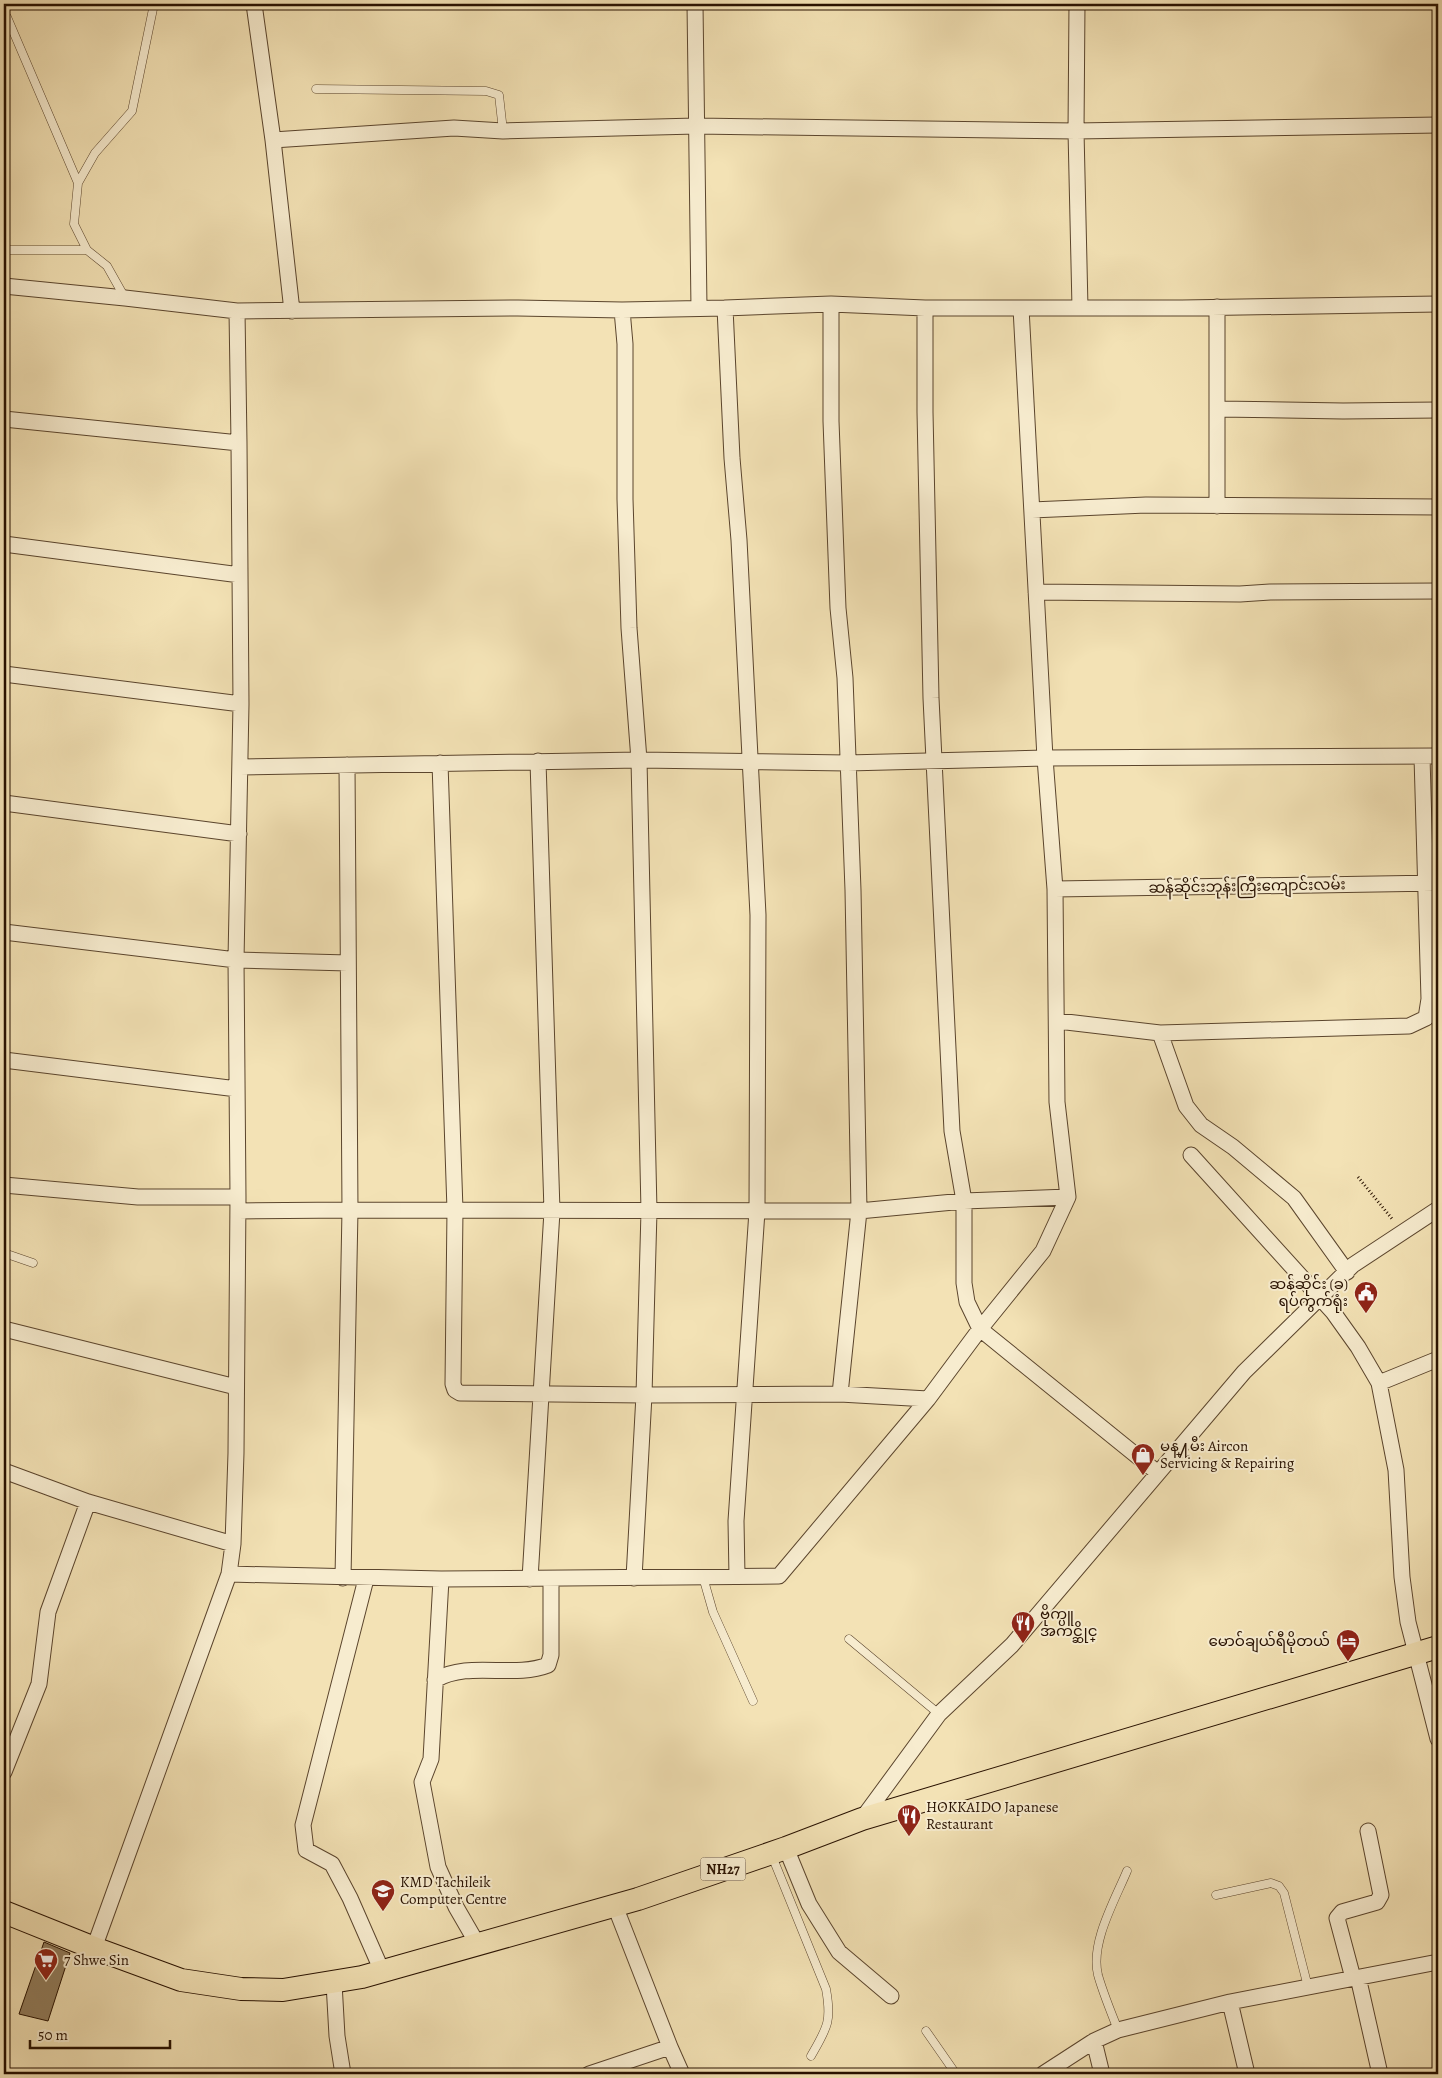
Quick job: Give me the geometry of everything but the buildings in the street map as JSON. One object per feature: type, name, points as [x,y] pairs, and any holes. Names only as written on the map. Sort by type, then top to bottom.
[{"type":"main road","name":"NH27","points":[[4,1912],[94,1948],[182,1980],[240,1989],[283,1990],[334,1983],[615,1906],[779,1850],[862,1819],[1037,1765],[1428,1650]]},
{"type":"street","points":[[254,4],[273,140],[292,311]]},
{"type":"street","points":[[695,4],[700,308]]},
{"type":"street","points":[[1077,4],[1076,131],[1080,308]]},
{"type":"street","points":[[273,140],[454,128],[503,131],[696,126],[1076,131],[1438,125]]},
{"type":"street","points":[[4,286],[236,311],[518,308],[622,310],[831,304],[925,308],[1438,304]]},
{"type":"street","points":[[831,304],[831,421],[837,578],[845,678],[854,900],[859,1211],[840,1394]]},
{"type":"street","points":[[1217,307],[1217,506]]},
{"type":"street","points":[[725,308],[758,915],[757,1211],[743,1394],[736,1521],[737,1576]]},
{"type":"street","points":[[925,308],[925,412],[934,760],[952,1130],[964,1200],[964,1283],[967,1302],[980,1329],[1158,1473]]},
{"type":"street","points":[[229,1574],[441,1580],[779,1576],[928,1399],[980,1329],[1043,1251],[1068,1197],[1057,1102],[1058,1021],[1055,888],[1045,758],[1021,308]]},
{"type":"street","points":[[622,310],[625,344],[625,499],[629,628],[639,760],[649,1211],[644,1395],[634,1578]]},
{"type":"street","points":[[94,1948],[229,1574],[233,1544],[238,1204],[236,960],[241,704],[236,311]]},
{"type":"street","points":[[1218,409],[1343,412],[1438,410]]},
{"type":"street","points":[[4,419],[239,444]]},
{"type":"street","points":[[1032,510],[1146,505],[1438,507]]},
{"type":"street","points":[[4,544],[240,575]]},
{"type":"street","points":[[1036,592],[1240,594],[1270,592],[1438,592]]},
{"type":"street","points":[[4,674],[241,704]]},
{"type":"street","points":[[240,767],[639,760],[847,763],[1045,758],[1438,756]]},
{"type":"street","points":[[1058,1021],[1160,1033],[1409,1026],[1426,1018],[1434,999],[1431,883],[1422,757]]},
{"type":"street","points":[[530,1579],[552,1211],[538,761]]},
{"type":"street","points":[[440,763],[454,1210],[453,1384],[455,1390],[460,1393],[542,1394],[840,1394],[928,1399]]},
{"type":"street","points":[[344,1578],[350,1210],[347,765]]},
{"type":"street","points":[[4,803],[239,834]]},
{"type":"street","name":"ဆန်ဆိုင်းဘုန်းကြီးကျောင်းလမ်း","points":[[1055,888],[1431,883]]},
{"type":"street","points":[[4,932],[236,960],[348,963]]},
{"type":"street","points":[[1160,1033],[1186,1106],[1201,1125],[1233,1147],[1294,1198],[1347,1272]]},
{"type":"street","points":[[4,1060],[237,1089]]},
{"type":"street","points":[[1191,1155],[1333,1312],[1358,1346],[1379,1383],[1396,1470],[1402,1577],[1408,1622],[1428,1650],[1438,1739]]},
{"type":"street","points":[[4,1185],[138,1197],[350,1210],[859,1211],[964,1200],[1068,1197]]},
{"type":"street","points":[[862,1819],[939,1714],[1012,1645],[1244,1372],[1353,1265],[1438,1209]]},
{"type":"street","points":[[4,1329],[236,1388]]},
{"type":"street","points":[[1379,1383],[1438,1359]]},
{"type":"street","points":[[4,1470],[88,1502],[233,1544]]},
{"type":"street","points":[[4,1772],[39,1684],[48,1612],[88,1502]]},
{"type":"street","points":[[436,1680],[455,1671],[535,1670],[548,1665],[551,1655],[551,1578]]},
{"type":"street","points":[[366,1579],[303,1825],[306,1850],[332,1864],[350,1898],[382,1971]]},
{"type":"street","points":[[441,1580],[431,1759],[422,1782],[438,1867],[456,1907],[478,1945]]},
{"type":"street","points":[[1368,1831],[1380,1896],[1378,1902],[1342,1912],[1337,1918],[1356,1978],[1380,2074]]},
{"type":"street","points":[[779,1850],[809,1904],[839,1952],[891,1996]]},
{"type":"street","points":[[615,1906],[682,2074]]},
{"type":"street","points":[[1044,2074],[1094,2040],[1118,2030],[1230,2002],[1438,1962]]},
{"type":"street","points":[[334,1983],[337,2036],[343,2074]]},
{"type":"street","points":[[1230,2002],[1247,2074]]},
{"type":"street","points":[[1094,2040],[1102,2074]]},
{"type":"street","points":[[589,2074],[670,2047]]},
{"type":"lane","points":[[125,298],[107,266],[87,250],[74,224],[78,183],[95,153],[132,111],[154,4]]},
{"type":"lane","points":[[7,17],[78,183]]},
{"type":"lane","points":[[316,89],[486,91],[499,95],[503,131]]},
{"type":"lane","points":[[4,250],[87,250]]},
{"type":"lane","points":[[4,1254],[34,1263]]},
{"type":"lane","points":[[704,1577],[713,1612],[753,1701]]},
{"type":"lane","points":[[849,1639],[939,1714]]},
{"type":"lane","points":[[779,1850],[826,1989],[830,2010],[828,2025],[811,2056]]},
{"type":"lane","points":[[1118,2030],[1098,1973],[1096,1954],[1102,1932],[1127,1871]]},
{"type":"lane","points":[[1216,1895],[1271,1883],[1279,1886],[1284,1893],[1308,1987]]},
{"type":"lane","points":[[926,2031],[956,2074]]},
{"type":"path","points":[[1358,1177],[1402,1232]]},
{"type":"place","name":"ဆန်ဆိုင်း (ခ) ရပ်ကွက်ရုံး","points":[[1366,1314]]},
{"type":"place","name":"မန္႔မီး Aircon Servicing & Repairing","points":[[1143,1476]]},
{"type":"place","name":"ဗိုက္ပူ အကင္ဆိုင္","points":[[1023,1644]]},
{"type":"place","name":"မောဝ်ချယ်ရီမိုတယ်","points":[[1348,1662]]},
{"type":"place","name":"HOKKAIDO Japanese Restaurant","points":[[909,1837]]},
{"type":"place","name":"KMD Tachileik Computer Centre","points":[[383,1912]]},
{"type":"place","name":"7 Shwe Sin","points":[[46,1981]]}]
